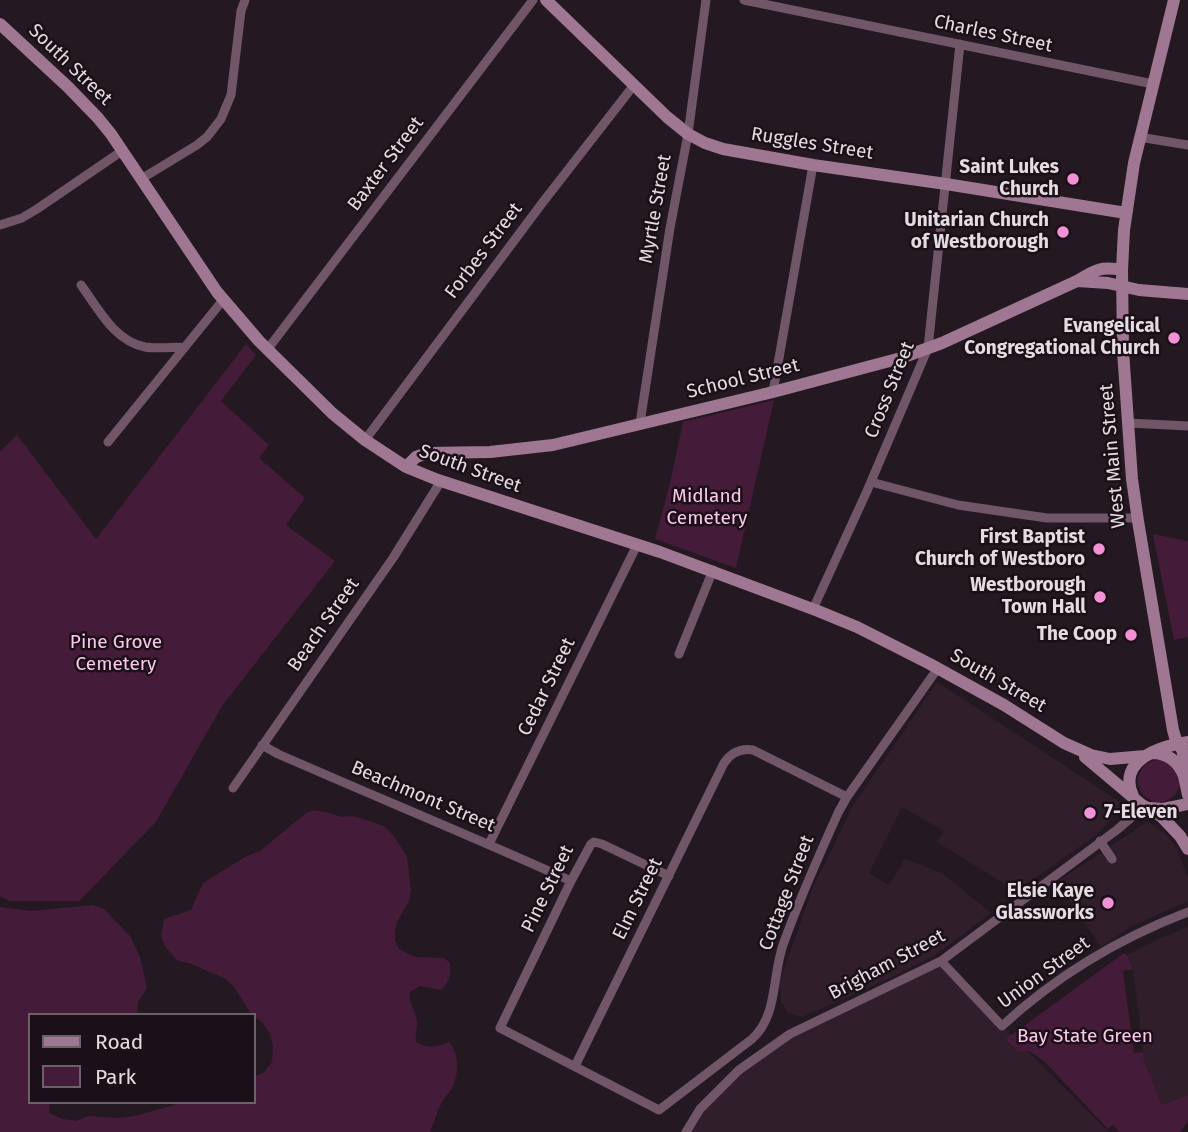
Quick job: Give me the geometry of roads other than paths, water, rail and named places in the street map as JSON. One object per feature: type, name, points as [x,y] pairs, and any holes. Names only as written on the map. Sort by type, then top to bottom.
[{"type":"main road","name":"Ruggles Street","points":[[546,0],[667,117],[688,134],[705,143],[723,149],[813,165],[1126,213]]},
{"type":"main road","name":"West Main Street","points":[[1174,0],[1139,137],[1126,213],[1122,270],[1123,351],[1137,518],[1182,740],[1188,795]]},
{"type":"main road","name":"South Street","points":[[0,24],[83,102],[111,134],[223,300],[267,350],[332,413],[365,440],[406,467],[441,481],[713,570],[867,632],[939,668],[1074,748],[1161,817],[1188,849]]},
{"type":"main road","name":"School Street","points":[[406,467],[415,457],[427,453],[490,452],[553,445],[901,358],[1077,281],[1096,270],[1108,267],[1122,270]]},
{"type":"main road","name":"School Street","points":[[1077,281],[1188,294]]},
{"type":"main road","name":"South Street","points":[[1074,748],[1103,759],[1125,759],[1148,754],[1182,740]]},
{"type":"main road","points":[[1148,754],[1165,755],[1173,759],[1185,778],[1181,797],[1163,809],[1141,803],[1130,786],[1135,766],[1148,754]]},
{"type":"main road","points":[[1170,806],[1188,804]]},
{"type":"street","points":[[141,179],[197,145],[221,119],[231,95],[241,11],[245,0]]},
{"type":"street","name":"Baxter Street","points":[[267,350],[533,0]]},
{"type":"street","name":"Myrtle Street","points":[[640,423],[670,228],[688,134],[706,0]]},
{"type":"street","name":"Charles Street","points":[[744,0],[1153,84]]},
{"type":"street","name":"Cross Street","points":[[813,609],[928,348],[960,44]]},
{"type":"street","name":"Forbes Street","points":[[365,440],[634,85]]},
{"type":"street","points":[[1139,137],[1188,145]]},
{"type":"street","points":[[0,225],[22,218],[37,209],[122,151]]},
{"type":"street","points":[[773,392],[813,165]]},
{"type":"street","points":[[81,285],[108,322],[130,342],[145,347],[185,347]]},
{"type":"street","points":[[108,442],[223,300]]},
{"type":"street","points":[[1128,423],[1188,426]]},
{"type":"street","name":"Beach Street","points":[[233,788],[386,567],[441,481]]},
{"type":"street","points":[[871,482],[958,505],[1047,518],[1137,518]]},
{"type":"street","name":"Cedar Street","points":[[489,844],[637,545]]},
{"type":"street","points":[[678,654],[713,570]]},
{"type":"street","name":"Cottage Street","points":[[575,1066],[659,1110],[752,1039],[769,1016],[784,942],[821,851],[847,797],[939,668]]},
{"type":"street","name":"Beachmont Street","points":[[262,745],[392,805],[571,881]]},
{"type":"street","name":"Elm Street","points":[[575,1066],[730,756],[745,749],[758,752],[847,797]]},
{"type":"street","name":"Brigham Street","points":[[685,1132],[700,1109],[739,1070],[790,1034],[941,961],[1134,815],[1141,803]]},
{"type":"street","points":[[1100,841],[1112,859]]},
{"type":"street","name":"Pine Street","points":[[575,1066],[500,1028],[571,881],[588,847],[594,842],[669,876]]},
{"type":"street","name":"Union Street","points":[[941,961],[1002,1026],[1087,962],[1126,939],[1188,912]]},
{"type":"place","name":"Saint Lukes Church","points":[[1073,179]]},
{"type":"place","name":"Unitarian Church of Westborough","points":[[1063,232]]},
{"type":"place","name":"Evangelical Congregational Church","points":[[1174,338]]},
{"type":"place","name":"First Baptist Church of Westboro","points":[[1099,549]]},
{"type":"place","name":"Westborough Town Hall","points":[[1100,597]]},
{"type":"place","name":"The Coop","points":[[1131,635]]},
{"type":"place","name":"7-Eleven","points":[[1090,813]]},
{"type":"place","name":"Elsie Kaye Glassworks","points":[[1108,903]]},
{"type":"park label","name":"Midland Cemetery","points":[[707,508]]},
{"type":"park label","name":"Pine Grove Cemetery","points":[[116,654]]},
{"type":"park label","name":"Bay State Green","points":[[1085,1037]]}]
